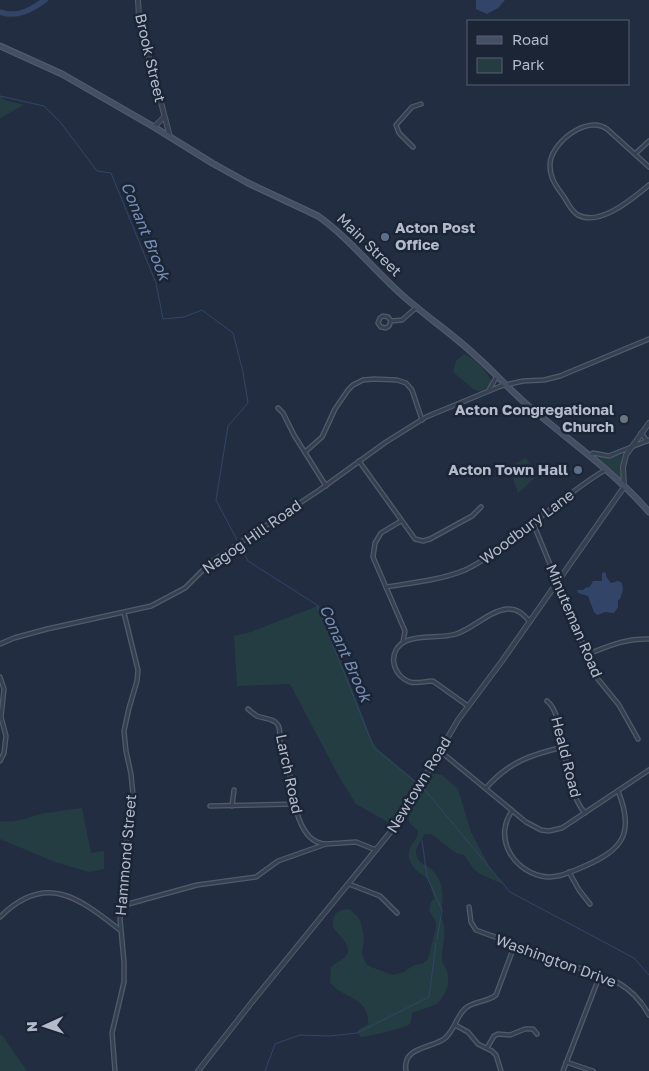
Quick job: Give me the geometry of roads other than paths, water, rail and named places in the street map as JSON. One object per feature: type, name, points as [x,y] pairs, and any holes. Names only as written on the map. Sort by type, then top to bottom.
[{"type":"main road","name":"Main Street","points":[[0,46],[62,74],[212,163],[248,183],[318,216],[339,231],[400,293],[476,356],[507,386],[624,487],[649,512]]},
{"type":"street","name":"Brook Street","points":[[138,0],[139,18],[170,137]]},
{"type":"street","points":[[413,147],[399,133],[396,125],[412,107],[421,104]]},
{"type":"street","name":"Brook Street","points":[[154,127],[164,117]]},
{"type":"street","points":[[649,167],[602,126],[593,124],[586,126],[556,146],[551,156],[550,165],[551,176],[571,209],[578,215],[586,217],[602,215],[616,209],[649,185]]},
{"type":"street","points":[[635,154],[649,141]]},
{"type":"street","points":[[391,321],[402,320],[417,307]]},
{"type":"street","name":"Nagog Hill Road","points":[[0,644],[14,638],[56,627],[151,606],[185,588],[211,562],[326,486],[386,442],[438,411],[489,391],[522,381],[544,380],[560,376],[649,338]]},
{"type":"street","points":[[489,391],[497,376]]},
{"type":"street","points":[[305,452],[324,434],[335,409],[348,390],[355,384],[365,380],[397,380],[406,383],[412,390],[422,420]]},
{"type":"street","points":[[278,408],[285,415],[326,486]]},
{"type":"street","points":[[624,487],[624,461],[630,449],[649,423]]},
{"type":"street","points":[[589,456],[593,453],[606,456],[614,455],[648,441],[641,433]]},
{"type":"street","points":[[359,461],[415,539],[427,540],[472,516],[481,507]]},
{"type":"street","name":"Woodbury Lane","points":[[386,587],[462,571],[491,556],[605,470]]},
{"type":"street","name":"Newtown Road","points":[[198,1071],[397,824],[468,706],[530,622],[624,487]]},
{"type":"street","points":[[401,521],[381,533],[375,543],[373,557],[405,630],[403,643]]},
{"type":"street","name":"Minuteman Road","points":[[533,524],[600,683],[619,705],[638,739]]},
{"type":"street","points":[[468,706],[436,682],[412,682],[400,675],[393,663],[393,656],[396,650],[403,643],[414,638],[454,634],[467,629],[498,611],[506,609],[517,610],[530,622]]},
{"type":"street","name":"Hammond Street","points":[[115,1071],[112,1033],[124,974],[120,930],[121,906],[127,826],[133,795],[124,731],[138,670],[124,613]]},
{"type":"street","points":[[588,654],[621,641],[636,638],[649,639]]},
{"type":"street","points":[[0,677],[4,689],[1,713],[6,736],[4,753],[0,761]]},
{"type":"street","name":"Heald Road","points":[[546,701],[555,711],[573,794],[585,813]]},
{"type":"street","name":"Larch Road","points":[[248,709],[255,715],[273,720],[278,726],[280,741],[287,760],[295,804],[302,827],[317,842],[326,844]]},
{"type":"street","points":[[0,745],[5,742]]},
{"type":"street","points":[[486,788],[500,773],[525,758],[562,747]]},
{"type":"street","points":[[440,751],[534,827],[549,830],[568,826],[649,770]]},
{"type":"street","points":[[232,806],[234,790]]},
{"type":"street","points":[[512,811],[506,822],[504,834],[509,851],[518,865],[542,876],[557,876],[608,854],[620,841],[626,819],[618,791]]},
{"type":"street","points":[[210,806],[295,804]]},
{"type":"street","points":[[121,906],[196,886],[256,876],[278,861],[326,844],[356,842],[377,850]]},
{"type":"street","points":[[569,872],[579,890],[590,904]]},
{"type":"street","points":[[349,884],[380,896],[397,913]]},
{"type":"street","points":[[0,918],[7,910],[31,896],[52,892],[76,899],[120,930]]},
{"type":"street","name":"Washington Drive","points":[[469,907],[471,922],[476,930],[600,975],[625,986],[639,1000],[649,1015]]},
{"type":"street","points":[[406,1071],[406,1060],[411,1053],[442,1040],[450,1033],[466,1008],[491,999],[496,993],[515,944]]},
{"type":"street","points":[[563,1071],[600,975]]},
{"type":"street","points":[[455,1025],[468,1032],[478,1044],[496,1055],[501,1071]]},
{"type":"street","points":[[487,1048],[494,1036],[498,1034],[510,1035],[529,1028],[538,1034]]},
{"type":"street","points":[[566,1062],[594,1071]]},
{"type":"water","points":[[476,0],[505,0],[498,8],[487,14],[476,9]]},
{"type":"water","points":[[605,572],[611,583],[618,581],[622,583],[623,590],[618,600],[618,607],[614,613],[605,612],[597,615],[588,596],[578,593],[577,590],[589,588],[593,581],[602,581],[602,573]]},
{"type":"waterway","points":[[0,12],[6,14],[24,12],[45,0]]},
{"type":"waterway","name":"Conant Brook","points":[[0,96],[44,106],[61,123],[97,171],[111,173],[156,283],[163,319],[184,317],[202,310],[233,333],[243,372],[248,403],[228,426],[216,500],[237,540]]},
{"type":"waterway","name":"Conant Brook","points":[[240,545],[248,561],[317,605],[374,748],[417,783]]},
{"type":"waterway","name":"Conant Brook","points":[[424,789],[510,892],[634,958],[649,975]]},
{"type":"waterway","points":[[422,840],[427,877],[442,910],[437,939]]},
{"type":"waterway","points":[[265,1071],[275,1044],[300,1035],[330,1036],[357,1033],[429,997],[436,943]]},
{"type":"place","name":"Acton Post Office","points":[[385,237]]},
{"type":"place","name":"Acton Congregational Church","points":[[624,419]]},
{"type":"place","name":"Acton Town Hall","points":[[578,470]]}]
